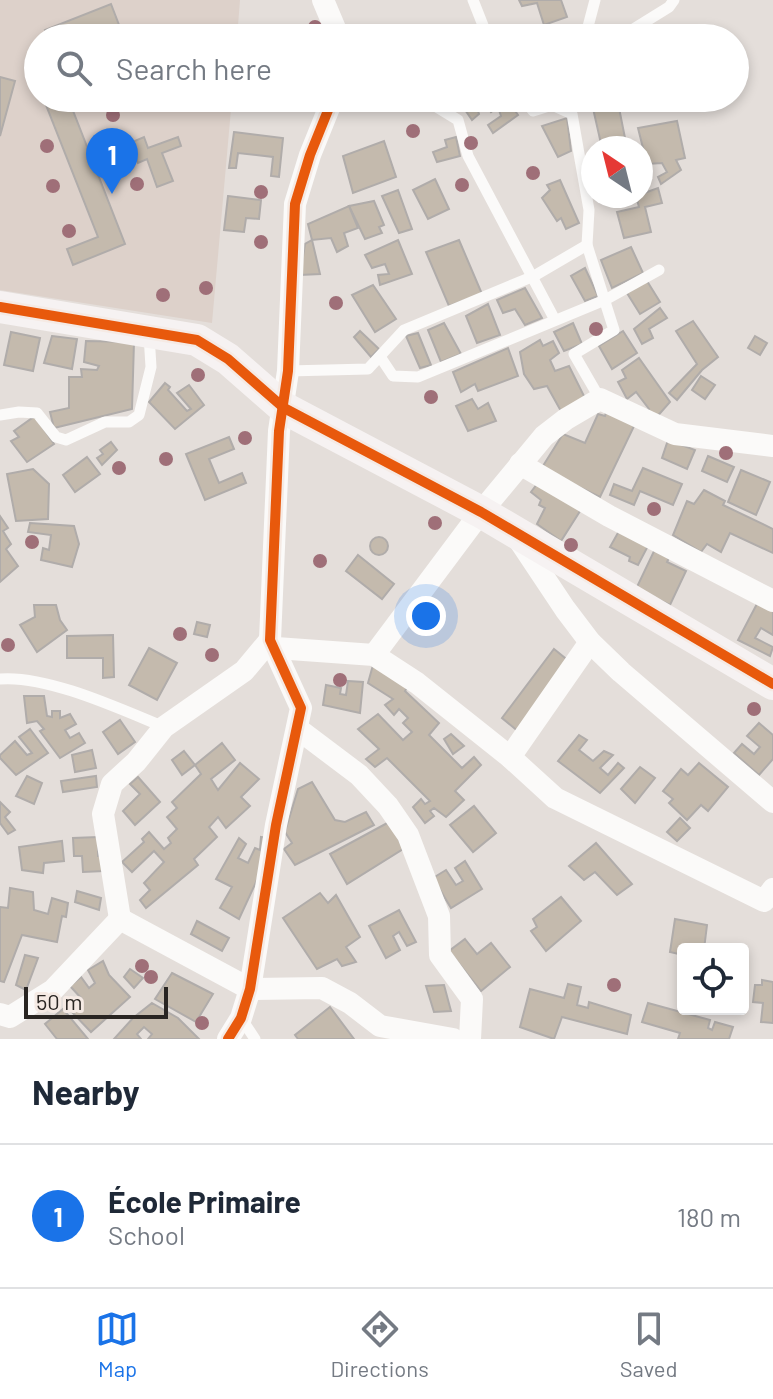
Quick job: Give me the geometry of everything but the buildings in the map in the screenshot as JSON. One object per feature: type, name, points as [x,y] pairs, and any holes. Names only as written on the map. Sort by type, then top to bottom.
[{"type":"street","points":[[323,0],[333,24]]},
{"type":"street","points":[[228,1039],[241,1018],[250,989],[276,825],[301,708],[273,644],[279,431],[288,371],[295,204],[327,112]]},
{"type":"street","points":[[0,307],[197,340],[228,359],[284,408],[481,512],[773,684]]},
{"type":"street","points":[[374,655],[481,512],[544,436],[600,399],[675,434],[773,446]]},
{"type":"street","points":[[520,464],[609,516],[773,601]]},
{"type":"street","points":[[516,535],[590,642],[773,802]]},
{"type":"street","points":[[510,757],[590,642]]},
{"type":"street","points":[[120,919],[103,814],[112,784],[136,762],[164,727],[244,671],[273,644],[374,655],[417,683],[510,757],[555,798],[770,900]]},
{"type":"street","points":[[298,729],[359,775],[388,806],[408,835],[439,916],[440,955],[472,999],[470,1039]]},
{"type":"street","points":[[120,919],[250,989],[322,988],[350,1003],[385,1033],[453,1039]]},
{"type":"street","points":[[3,1021],[53,990],[120,919]]},
{"type":"lane","points":[[473,0],[482,24]]},
{"type":"lane","points":[[589,24],[595,0]]},
{"type":"lane","points":[[642,24],[669,7],[674,0]]},
{"type":"lane","points":[[449,112],[458,120],[468,156],[555,320]]},
{"type":"lane","points":[[568,112],[572,114],[589,210],[587,245],[614,330],[574,354],[600,399]]},
{"type":"lane","points":[[288,371],[368,369],[404,330],[534,276],[587,245]]},
{"type":"lane","points":[[381,358],[393,376],[418,377],[605,300],[659,270]]},
{"type":"lane","points":[[0,415],[37,413],[56,437],[66,440],[105,422],[129,422],[139,415],[151,367],[149,334]]},
{"type":"lane","points":[[0,679],[21,677],[97,700],[164,727]]},
{"type":"lane","points":[[241,1018],[255,1039]]},
{"type":"shaded area","points":[[0,0],[240,0],[238,24],[24,24],[24,112],[231,112],[212,323],[0,290]]},
{"type":"cycle path","points":[[228,1039],[241,1018],[250,989],[276,825],[301,708],[270,640],[279,431],[288,371],[295,204],[327,112]]},
{"type":"cycle path","points":[[0,307],[197,340],[228,359],[284,408],[481,512],[773,684]]},
{"type":"place","name":"École Primaire","points":[[112,194]]}]
